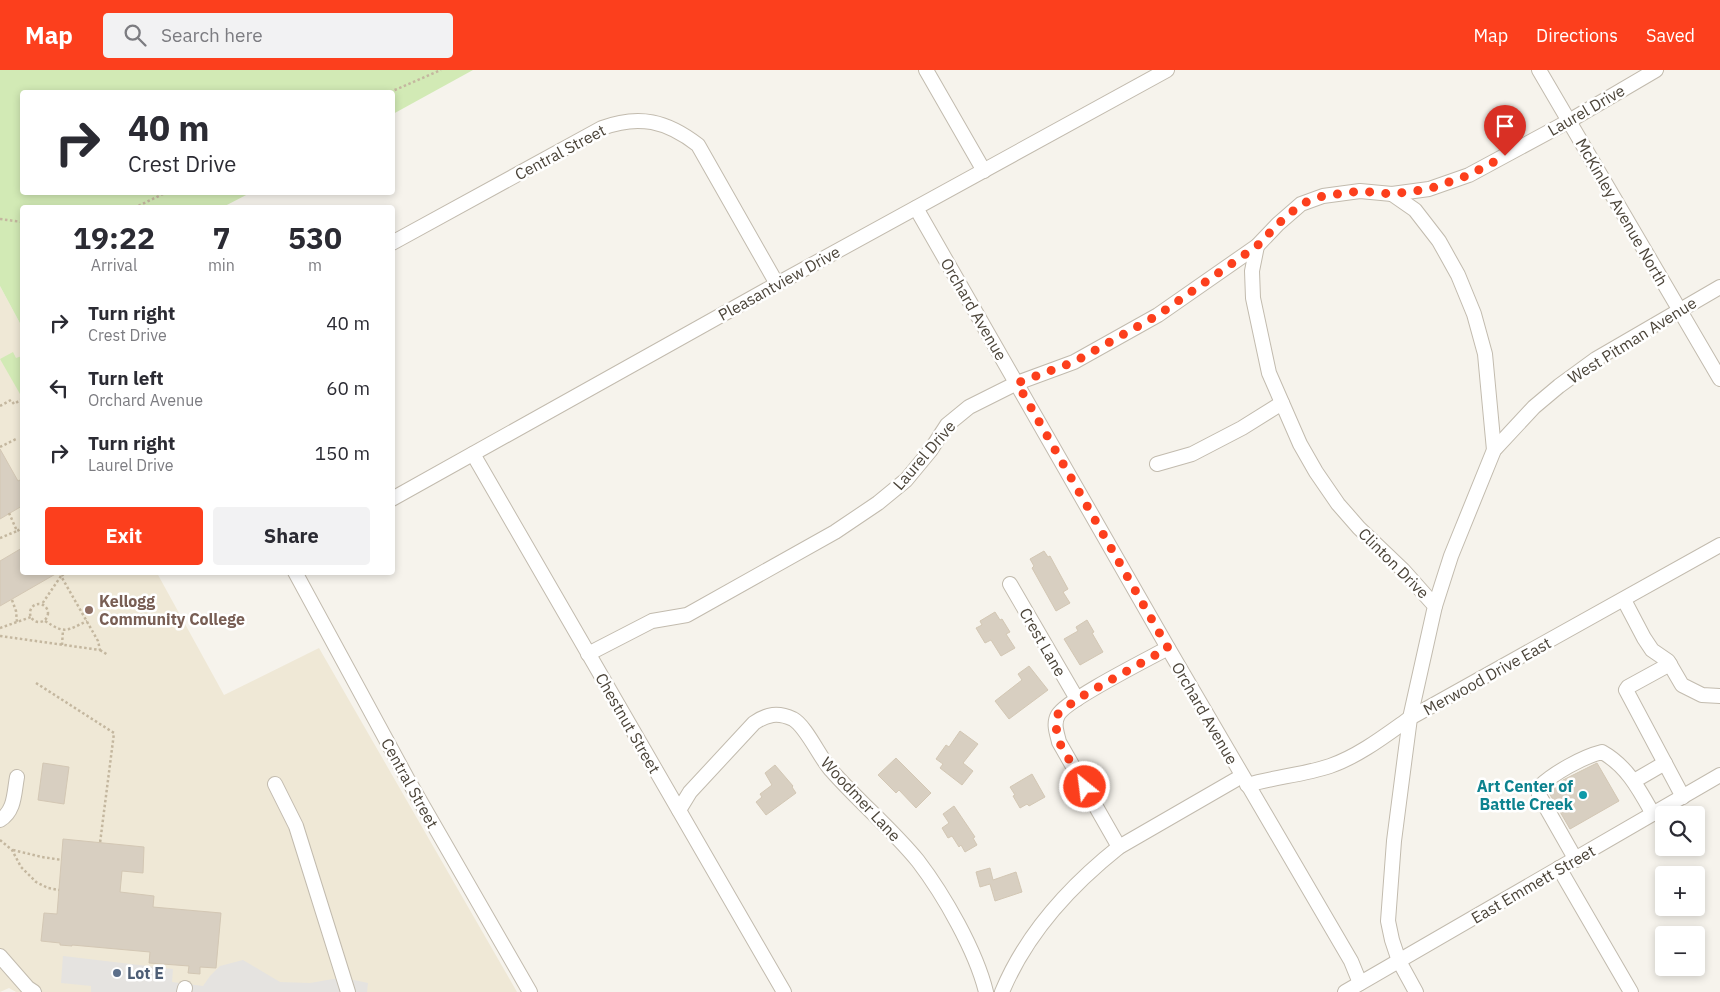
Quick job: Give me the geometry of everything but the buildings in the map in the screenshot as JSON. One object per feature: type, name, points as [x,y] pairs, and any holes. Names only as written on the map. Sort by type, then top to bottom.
[{"type":"street","points":[[926,70],[984,171]]},
{"type":"street","name":"Pleasantview Drive","points":[[395,497],[777,284],[1167,70]]},
{"type":"street","name":"McKinley Avenue North","points":[[1540,70],[1720,379]]},
{"type":"street","name":"Laurel Drive","points":[[588,654],[652,621],[687,615],[834,532],[878,503],[906,480],[930,451],[947,425],[969,407],[1017,383],[1074,362],[1158,315],[1257,246],[1301,204],[1323,196],[1360,191],[1392,194],[1429,189],[1469,175],[1569,121],[1656,70]]},
{"type":"street","name":"Central Street","points":[[395,241],[602,128],[619,122],[639,121],[659,124],[682,133],[698,145],[777,284]]},
{"type":"street","points":[[1392,194],[1415,210],[1439,241],[1458,275],[1474,314],[1485,354],[1494,450]]},
{"type":"street","name":"Orchard Avenue","points":[[916,208],[1244,781],[1350,962],[1360,983]]},
{"type":"street","name":"Clinton Drive","points":[[1257,246],[1252,271],[1253,298],[1269,373],[1304,451],[1338,504],[1359,528],[1403,570],[1435,606],[1410,718],[1394,841],[1388,921],[1399,960]]},
{"type":"street","name":"West Pitman Avenue","points":[[1435,606],[1451,556],[1494,450],[1534,407],[1596,359],[1720,286]]},
{"type":"street","points":[[1157,464],[1192,454],[1242,428],[1282,403]]},
{"type":"street","name":"Chestnut Street","points":[[474,454],[784,992]]},
{"type":"street","name":"Merwood Drive East","points":[[1002,992],[1011,971],[1028,943],[1051,912],[1061,900],[1119,847],[1244,781],[1311,772],[1332,765],[1386,736],[1410,718],[1720,545]]},
{"type":"street","name":"Central Street","points":[[297,575],[408,780],[530,992]]},
{"type":"street","name":"Crest Lane","points":[[1010,584],[1077,699]]},
{"type":"street","points":[[1624,600],[1652,650],[1670,664],[1682,685],[1702,695],[1720,696]]},
{"type":"street","points":[[1119,847],[1059,742],[1055,722],[1058,714],[1077,699],[1168,648]]},
{"type":"street","points":[[1670,664],[1628,687],[1626,690],[1683,797]]},
{"type":"street","name":"Woodmer Lane","points":[[679,810],[690,792],[754,723],[763,716],[773,714],[795,720],[806,733],[830,770],[918,861],[938,890],[957,924],[983,978],[986,992]]},
{"type":"street","points":[[1576,860],[1539,795],[1539,787],[1545,781],[1589,755],[1602,752],[1614,759],[1634,781],[1653,814]]},
{"type":"street","points":[[1634,781],[1665,763]]},
{"type":"street","name":"East Emmett Street","points":[[1345,992],[1720,775]]},
{"type":"street","points":[[0,820],[7,816],[13,804],[17,777]]},
{"type":"street","points":[[275,784],[296,826],[348,992]]},
{"type":"street","points":[[1559,868],[1631,992]]},
{"type":"street","points":[[0,956],[28,988],[34,992]]},
{"type":"street","points":[[1399,960],[1416,992]]},
{"type":"path","points":[[395,90],[441,70]]},
{"type":"path","points":[[140,205],[161,195]]},
{"type":"path","points":[[0,220],[20,222]]},
{"type":"path","points":[[0,406],[11,400],[14,404],[20,400]]},
{"type":"path","points":[[0,447],[16,439]]},
{"type":"path","points":[[9,513],[17,531]]},
{"type":"path","points":[[0,538],[20,529]]},
{"type":"path","points":[[42,604],[48,610],[48,616],[45,620],[36,622],[31,617],[32,607],[42,604],[61,576],[98,641],[100,650]]},
{"type":"path","points":[[12,600],[17,622]]},
{"type":"path","points":[[0,628],[31,617]]},
{"type":"path","points":[[45,620],[58,630],[63,630],[86,621]]},
{"type":"path","points":[[62,644],[63,630]]},
{"type":"path","points":[[0,636],[100,650],[108,655]]},
{"type":"path","points":[[36,683],[114,733],[100,843]]},
{"type":"path","points":[[0,840],[12,850],[21,867],[36,882],[48,888],[59,890]]},
{"type":"path","points":[[12,850],[62,860]]},
{"type":"shaded area","name":"Kellogg Community College","points":[[0,286],[20,323],[20,575],[158,575],[224,695],[319,648],[517,992],[16,992],[9,988],[0,992]]},
{"type":"shaded area","name":"Lot E","points":[[63,956],[173,969],[172,982],[203,986],[220,966],[243,960],[280,982],[310,983],[333,979],[368,983],[367,992],[91,992],[91,986],[61,983]]},
{"type":"green space","points":[[0,70],[473,70],[395,113],[395,90],[20,90],[20,195],[246,195],[227,205],[20,205],[20,323],[0,286]]},
{"type":"green space","points":[[13,352],[16,358],[20,357],[20,394],[0,359]]},
{"type":"place","name":"Kellogg Community College","points":[[89,610]]},
{"type":"place","name":"Art Center of Battle Creek","points":[[1583,795]]},
{"type":"place","name":"Lot E","points":[[117,973]]},
{"type":"route","points":[[1085,787],[1059,742],[1055,722],[1058,714],[1077,699],[1168,648],[1017,383],[1074,362],[1158,315],[1257,246],[1301,204],[1323,196],[1360,191],[1392,194],[1429,189],[1469,175],[1505,156]]}]
